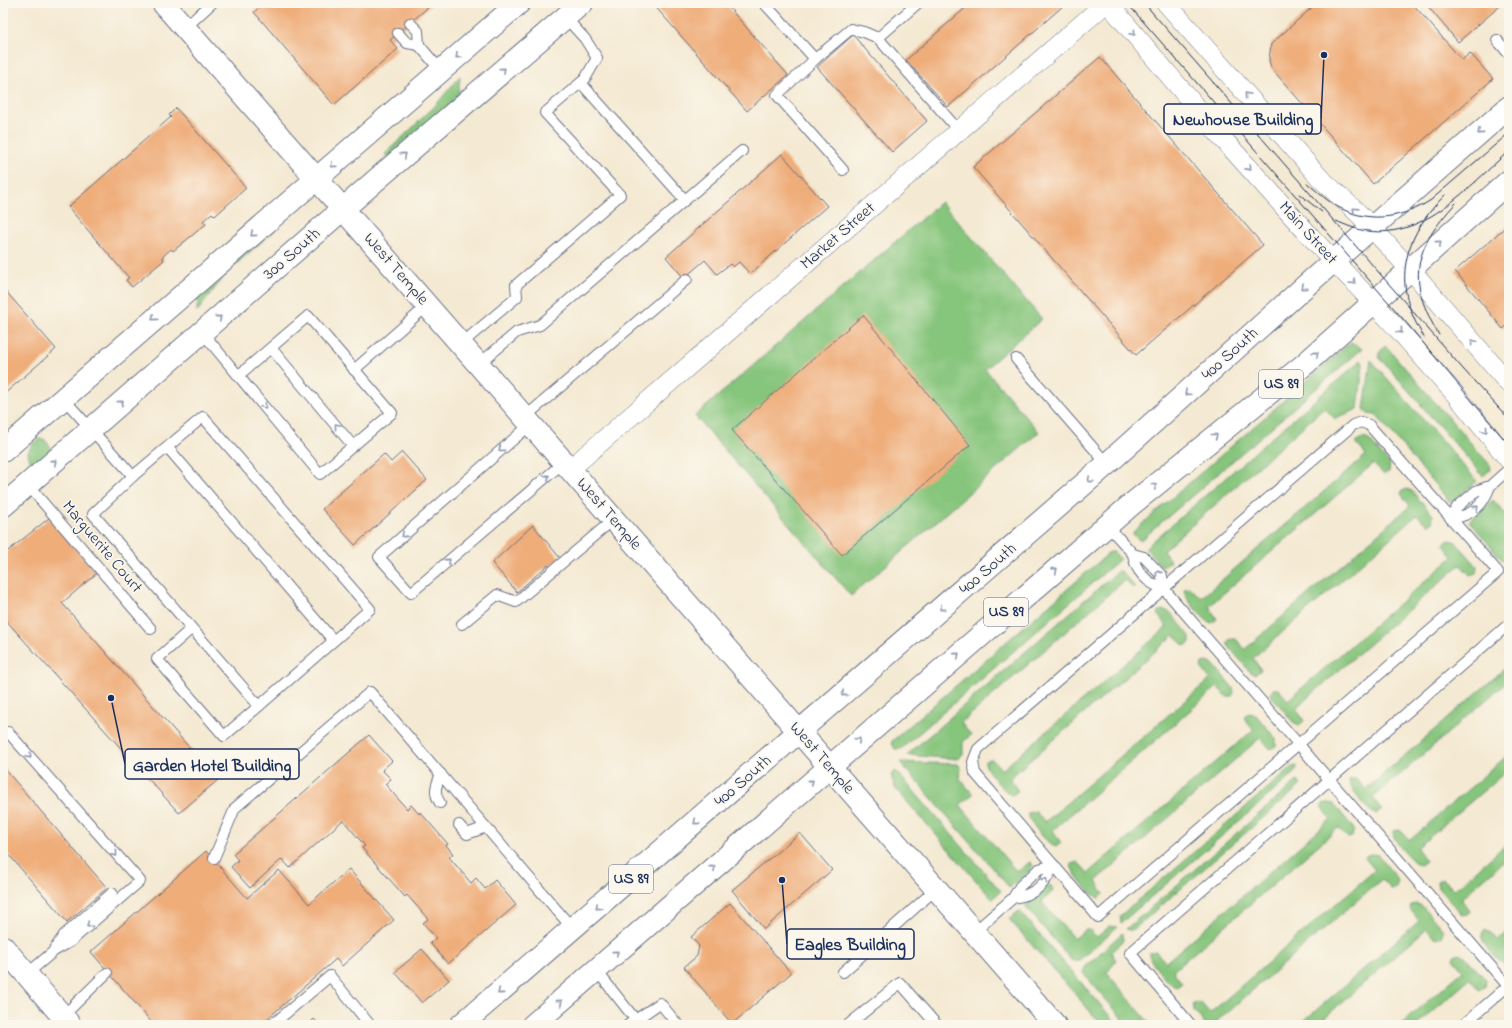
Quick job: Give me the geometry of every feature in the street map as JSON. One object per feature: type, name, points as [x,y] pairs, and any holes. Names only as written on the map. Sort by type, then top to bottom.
[{"type":"main road","name":"West Temple","points":[[163,3],[428,305],[1054,1025]]},
{"type":"main road","points":[[3,451],[519,3]]},
{"type":"main road","name":"300 South","points":[[3,506],[582,3]]},
{"type":"main road","name":"400 South","points":[[461,1025],[1107,464],[1333,261],[1509,107]]},
{"type":"main road","name":"US 89","points":[[533,1025],[1107,525],[1305,364],[1509,181]]},
{"type":"main road","points":[[3,947],[67,1020]]},
{"type":"street","name":"Market Street","points":[[567,466],[1107,3]]},
{"type":"street","name":"Main Street","points":[[1107,3],[1223,139],[1456,395],[1509,460]]},
{"type":"street","points":[[1166,3],[1320,178],[1372,227],[1410,269],[1509,384]]},
{"type":"lane","points":[[185,28],[212,3]]},
{"type":"lane","points":[[764,3],[815,59]]},
{"type":"lane","points":[[878,38],[918,3]]},
{"type":"lane","points":[[461,344],[517,297],[516,285],[620,195],[545,113],[585,79],[597,58],[585,39],[565,17]]},
{"type":"lane","points":[[410,23],[418,31],[419,45],[441,71]]},
{"type":"lane","points":[[843,170],[777,95],[815,59],[851,29],[864,32],[878,38],[959,131]]},
{"type":"lane","points":[[398,33],[407,43],[419,45]]},
{"type":"lane","points":[[1497,40],[1509,54]]},
{"type":"lane","points":[[581,83],[685,200]]},
{"type":"lane","points":[[479,364],[517,332],[540,325],[742,151]]},
{"type":"lane","points":[[567,466],[411,593],[379,557],[687,279]]},
{"type":"lane","points":[[354,370],[428,305]]},
{"type":"lane","points":[[202,332],[320,474],[392,413],[308,316],[239,375]]},
{"type":"lane","points":[[272,348],[354,446]]},
{"type":"lane","points":[[1016,359],[1107,464]]},
{"type":"lane","points":[[64,398],[133,476]]},
{"type":"lane","points":[[191,629],[157,659],[224,736],[259,706],[333,640],[370,609],[203,417],[133,476],[93,514],[259,706]]},
{"type":"lane","points":[[1361,422],[1369,425],[1452,519],[1498,572],[1098,917],[975,774],[973,762],[978,749],[1353,425],[1361,422]]},
{"type":"lane","points":[[168,448],[333,640]]},
{"type":"lane","points":[[1452,519],[1458,507],[1476,491],[1490,486],[1509,468]]},
{"type":"lane","name":"Marguerite Court","points":[[28,485],[151,630]]},
{"type":"lane","points":[[462,624],[497,595],[516,602],[614,519]]},
{"type":"lane","points":[[1107,525],[1133,554],[1134,565],[1151,585],[1164,588],[1509,987],[1463,1025]]},
{"type":"lane","points":[[1192,1025],[1130,953],[1509,624]]},
{"type":"lane","points":[[214,858],[236,808],[370,692],[573,929]]},
{"type":"lane","points":[[3,737],[8,732],[140,881],[70,942],[54,951],[27,974]]},
{"type":"lane","points":[[440,803],[436,796],[436,787],[441,774]]},
{"type":"lane","points":[[459,825],[467,834],[486,827]]},
{"type":"lane","points":[[974,932],[1014,898],[1028,896],[1048,879],[1054,865]]},
{"type":"lane","points":[[843,972],[936,889]]},
{"type":"lane","points":[[54,951],[64,935],[112,893]]},
{"type":"lane","points":[[596,970],[631,1022],[660,1003],[678,1025]]},
{"type":"lane","points":[[67,1020],[107,973]]},
{"type":"lane","points":[[272,1025],[330,976],[370,1025]]},
{"type":"lane","points":[[848,1025],[900,983],[937,1025]]},
{"type":"green space","points":[[460,76],[458,98],[389,159],[385,154],[435,106]]},
{"type":"green space","points":[[941,202],[1042,319],[985,369],[1039,432],[851,596],[695,416]]},
{"type":"green space","points":[[271,225],[275,230],[228,271],[197,312],[198,289]]},
{"type":"green space","points":[[1351,342],[1362,349],[1140,541],[1133,534],[1133,532]]},
{"type":"green space","points":[[1385,345],[1490,465],[1491,469],[1483,476],[1379,357],[1379,353]]},
{"type":"green space","points":[[1361,360],[1363,364],[1358,409],[1335,419],[1324,408],[1163,551],[1170,563],[1164,566],[1160,565],[1145,548]]},
{"type":"green space","points":[[1371,360],[1477,481],[1453,502],[1449,501],[1376,415],[1368,414],[1364,409]]},
{"type":"green space","points":[[1363,438],[1369,440],[1390,464],[1389,472],[1383,474],[1373,464],[1209,606],[1217,619],[1212,623],[1208,622],[1190,603],[1184,589],[1191,588],[1201,598],[1366,455],[1356,443],[1358,440]]},
{"type":"green space","points":[[39,439],[44,439],[54,451],[35,466],[31,466],[28,452],[32,445]]},
{"type":"green space","points":[[1407,489],[1412,491],[1433,515],[1432,523],[1427,525],[1417,515],[1253,658],[1261,670],[1256,674],[1250,672],[1229,647],[1227,643],[1230,639],[1236,639],[1245,649],[1410,506],[1401,494],[1402,491]]},
{"type":"green space","points":[[1493,500],[1509,518],[1509,568],[1469,521]]},
{"type":"green space","points":[[1450,540],[1456,542],[1477,566],[1476,573],[1470,575],[1460,565],[1296,708],[1304,721],[1299,725],[1293,722],[1273,698],[1271,694],[1273,689],[1278,689],[1288,700],[1453,557],[1444,545],[1445,542]]},
{"type":"green space","points":[[1110,552],[1114,552],[1120,559],[901,749],[895,749],[891,742]]},
{"type":"green space","points":[[1118,571],[1122,572],[1134,586],[1134,589],[1125,580],[961,723],[971,735],[963,742],[963,754],[957,759],[907,755]]},
{"type":"green space","points":[[1164,610],[1170,612],[1190,636],[1190,643],[1184,646],[1174,635],[1010,778],[1018,791],[1012,795],[1009,794],[991,775],[985,761],[992,759],[1002,770],[1167,627],[1158,615],[1159,611]]},
{"type":"green space","points":[[1207,662],[1213,664],[1233,688],[1234,693],[1231,697],[1227,697],[1217,687],[1053,830],[1061,843],[1056,847],[1053,846],[1035,827],[1028,813],[1035,811],[1045,822],[1210,679],[1201,667],[1202,663]]},
{"type":"green space","points":[[1509,665],[1509,680],[1373,798],[1382,810],[1376,814],[1364,805],[1352,789],[1349,780],[1356,779],[1366,789]]},
{"type":"green space","points":[[1250,713],[1256,715],[1276,739],[1276,746],[1270,749],[1260,738],[1096,881],[1104,894],[1099,898],[1096,897],[1078,878],[1071,864],[1078,862],[1088,873],[1253,730],[1244,718],[1245,715]]},
{"type":"green space","points":[[1509,754],[1509,769],[1417,848],[1426,861],[1420,865],[1417,864],[1403,851],[1395,840],[1393,831],[1400,830],[1410,840]]},
{"type":"green space","points":[[900,762],[958,764],[961,768],[960,779],[973,794],[960,805],[1017,872],[1030,862],[1033,865],[1031,869],[1010,888]]},
{"type":"green space","points":[[1297,766],[1296,772],[1121,923],[1120,916],[1292,767]]},
{"type":"green space","points":[[896,771],[1001,891],[992,899],[895,788],[891,775]]},
{"type":"green space","points":[[1297,781],[1301,785],[1132,931],[1126,929]]},
{"type":"green space","points":[[1323,804],[1334,804],[1354,829],[1352,837],[1348,838],[1338,828],[1173,971],[1182,983],[1177,987],[1170,983],[1152,962],[1149,953],[1156,952],[1166,962],[1331,819],[1322,808]]},
{"type":"green space","points":[[1509,842],[1509,857],[1461,899],[1470,911],[1468,914],[1462,915],[1438,888],[1437,881],[1443,879],[1454,890]]},
{"type":"green space","points":[[1367,855],[1378,855],[1398,879],[1396,888],[1391,889],[1382,879],[1217,1021],[1220,1025],[1206,1025],[1194,1011],[1193,1004],[1200,1002],[1210,1013],[1375,870],[1365,858]]},
{"type":"green space","points":[[1050,885],[1053,888],[1052,892],[1042,902],[1074,939],[1085,930],[1090,930],[1097,937],[1110,926],[1117,927],[1079,960],[1072,961],[1025,906]]},
{"type":"green space","points":[[1417,904],[1422,906],[1443,930],[1442,937],[1436,939],[1426,929],[1316,1025],[1299,1025],[1419,921],[1410,909],[1411,905]]},
{"type":"green space","points":[[1019,911],[1118,1025],[1102,1025],[1009,919]]},
{"type":"green space","points":[[1485,929],[1489,931],[1497,940],[1509,930],[1509,944],[1504,948],[1509,954],[1509,965],[1503,964],[1487,948],[1482,938],[1482,933]]},
{"type":"green space","points":[[1122,933],[1123,941],[1111,952],[1116,960],[1107,973],[1151,1025],[1128,1025],[1083,973],[1085,967]]},
{"type":"green space","points":[[1460,954],[1465,956],[1486,980],[1485,987],[1479,990],[1470,979],[1417,1025],[1400,1025],[1463,971],[1453,959],[1454,956]]},
{"type":"building","points":[[264,3],[433,3],[390,40],[398,49],[334,105],[254,12]]},
{"type":"building","points":[[652,3],[725,3],[788,75],[747,111]]},
{"type":"building","points":[[971,3],[1061,3],[1063,6],[948,107],[906,60]]},
{"type":"building","points":[[1317,3],[1412,3],[1462,60],[1470,53],[1493,79],[1373,184],[1271,68],[1269,60],[1271,44]]},
{"type":"building","points":[[1425,3],[1497,3],[1500,6],[1458,42]]},
{"type":"building","points":[[853,35],[927,121],[892,152],[817,67]]},
{"type":"building","points":[[1100,57],[1263,245],[1136,355],[973,167]]},
{"type":"building","points":[[176,108],[246,188],[215,216],[212,213],[203,221],[206,224],[173,251],[171,249],[162,257],[164,260],[132,287],[126,280],[129,278],[68,207],[171,117],[169,115]]},
{"type":"building","points":[[782,154],[827,206],[750,274],[739,262],[733,267],[730,264],[717,274],[705,260],[684,278],[666,257]]},
{"type":"building","points":[[1509,224],[1509,324],[1503,329],[1455,271]]},
{"type":"building","points":[[3,288],[56,349],[3,395]]},
{"type":"building","points":[[863,315],[970,445],[842,555],[732,430]]},
{"type":"building","points":[[402,452],[427,480],[355,545],[322,509],[384,454],[391,462]]},
{"type":"building","points":[[49,518],[97,573],[62,603],[218,780],[179,813],[3,617],[3,555]]},
{"type":"building","points":[[533,525],[560,558],[550,567],[548,565],[517,592],[492,563]]},
{"type":"building","points":[[369,735],[392,761],[382,770],[391,779],[385,784],[407,809],[411,805],[419,814],[420,812],[448,844],[446,845],[453,854],[449,857],[471,883],[476,878],[485,889],[495,880],[516,905],[448,964],[430,943],[436,938],[423,923],[428,919],[407,895],[405,897],[362,848],[365,846],[343,820],[290,868],[282,859],[250,888],[231,867],[238,860],[233,854]]},
{"type":"building","points":[[3,767],[107,888],[67,922],[3,848]]},
{"type":"building","points":[[800,833],[832,870],[764,929],[732,890]]},
{"type":"building","points":[[206,851],[247,898],[279,870],[309,904],[349,869],[394,920],[342,966],[336,959],[260,1025],[154,1025],[91,952]]},
{"type":"building","points":[[730,903],[791,973],[732,1024],[684,967],[697,956],[699,946],[691,937]]},
{"type":"building","points":[[422,949],[449,980],[422,1003],[395,972]]},
{"type":"building","points":[[314,1019],[320,1025],[308,1025]]},
{"type":"tram line","points":[[1127,3],[1404,320],[1509,445]]},
{"type":"tram line","points":[[1144,3],[1463,369],[1509,419]]},
{"type":"tram line","points":[[1307,183],[1333,204],[1353,213],[1376,217],[1399,214],[1410,211],[1431,200],[1509,133]]},
{"type":"tram line","points":[[1336,221],[1368,231],[1389,231],[1409,227],[1445,207],[1509,151]]},
{"type":"tram line","points":[[1299,194],[1322,212]]},
{"type":"tram line","points":[[1424,337],[1413,317],[1407,298],[1405,280],[1406,262],[1411,244],[1419,227],[1445,195]]},
{"type":"tram line","points":[[1439,335],[1428,315],[1422,298],[1419,281],[1419,266],[1423,250],[1431,235],[1456,203]]},
{"type":"place","name":"Newhouse Building","points":[[1324,55]]},
{"type":"place","name":"Garden Hotel Building","points":[[111,698]]},
{"type":"place","name":"Eagles Building","points":[[782,880]]}]
